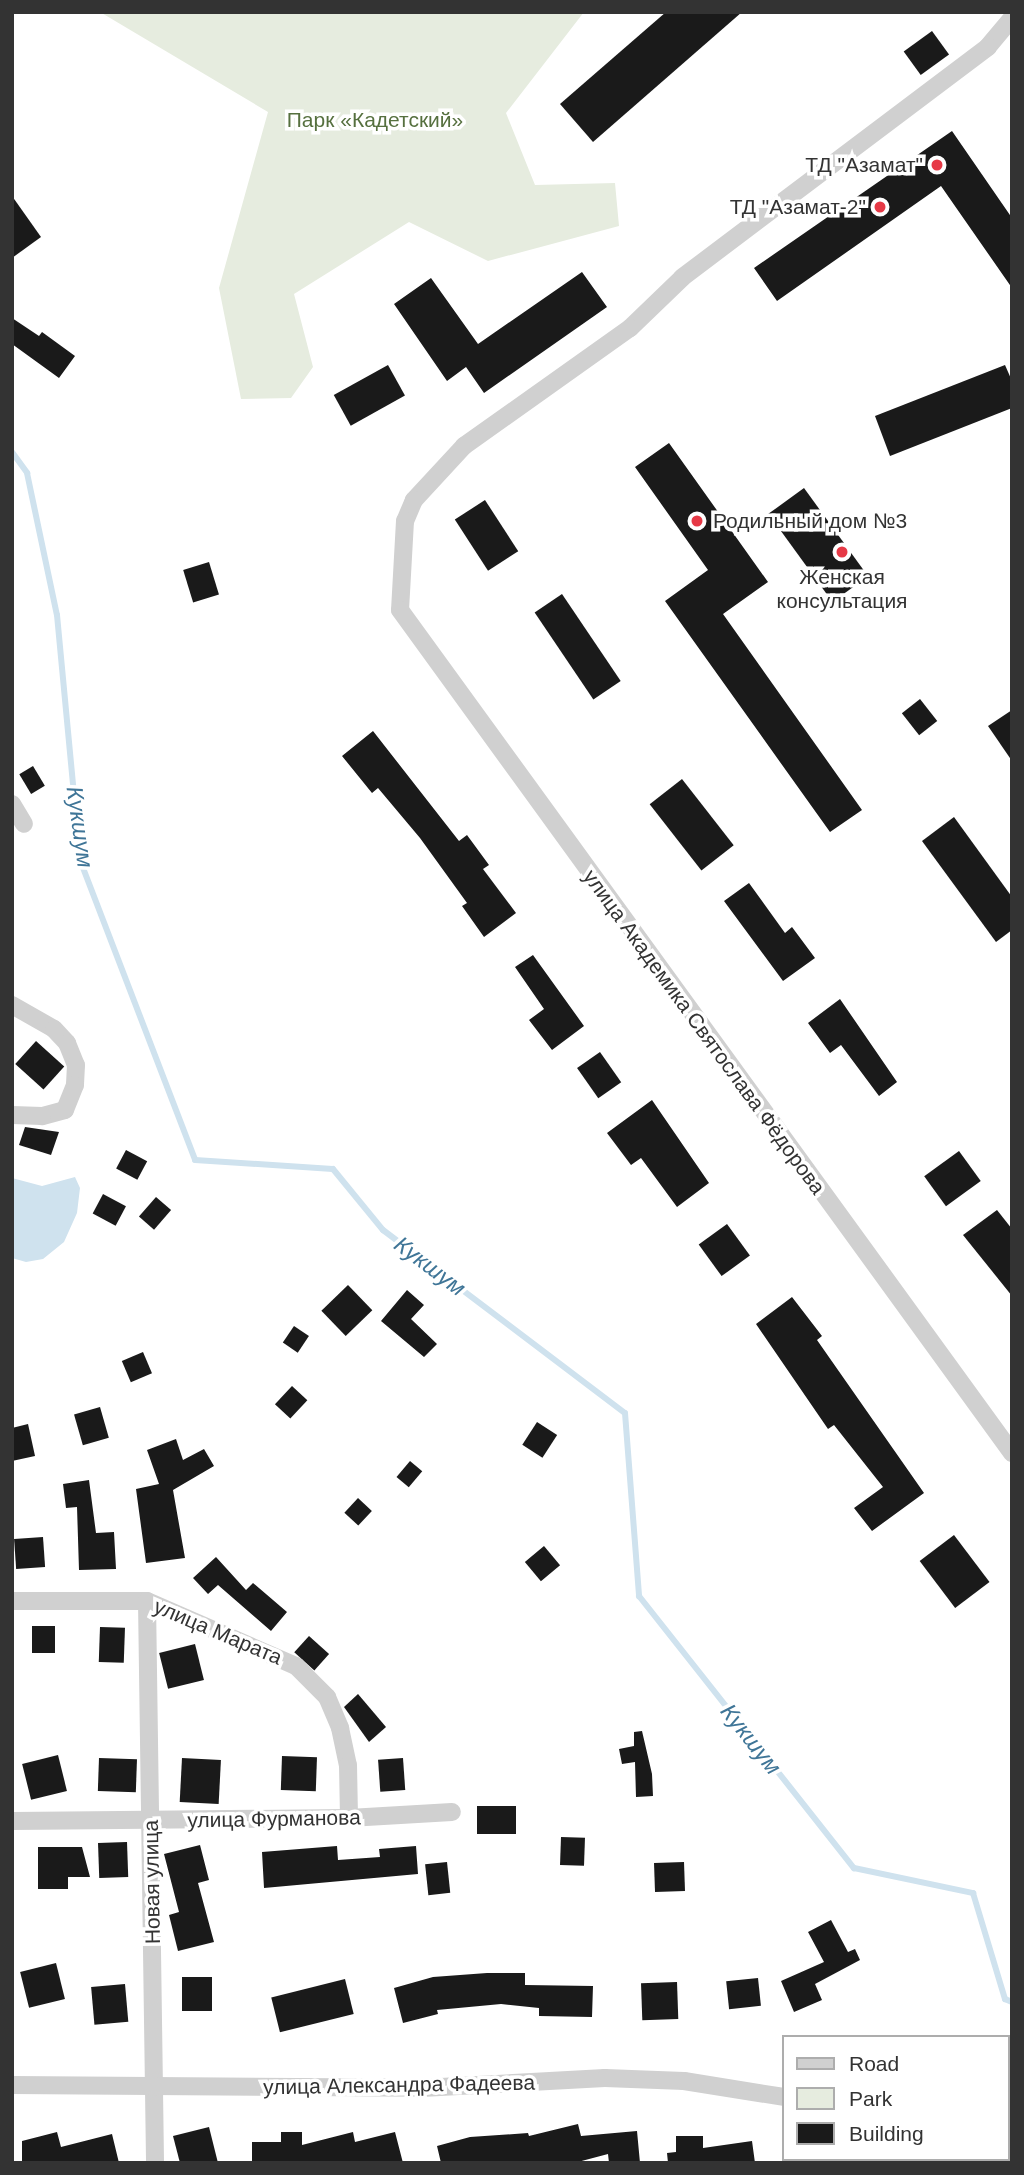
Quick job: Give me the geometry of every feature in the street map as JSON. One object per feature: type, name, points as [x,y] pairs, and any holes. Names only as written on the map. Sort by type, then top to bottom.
[{"type":"street","name":"улица Академика Святослава Фёдорова","points":[[1012,19],[988,47],[681,278],[630,328],[464,446],[414,500],[405,521],[400,610],[433,661],[1012,1453]]},
{"type":"street","points":[[12,804],[24,824]]},
{"type":"street","points":[[12,1005],[54,1029],[67,1043],[76,1075],[65,1110],[42,1116],[12,1115]]},
{"type":"street","name":"улица Марата","points":[[12,1601],[147,1601],[279,1656],[327,1697],[340,1728],[348,1765],[349,1818]]},
{"type":"street","name":"Новая улица","points":[[147,1601],[155,2163]]},
{"type":"street","name":"улица Фурманова","points":[[12,1821],[151,1822],[349,1818],[452,1812]]},
{"type":"street","name":"улица Александра Фадеева","points":[[12,2085],[422,2088],[605,2078],[684,2081],[782,2096]]},
{"type":"green space","name":"Парк «Кадетский»","points":[[100,12],[584,12],[506,113],[535,185],[615,183],[619,226],[488,261],[409,222],[294,294],[313,367],[291,398],[241,399],[219,288],[268,112]]},
{"type":"water","points":[[75,1177],[80,1188],[77,1213],[64,1242],[43,1259],[26,1262],[12,1258],[12,1178],[42,1186]]},
{"type":"building","points":[[666,12],[742,12],[593,142],[560,104]]},
{"type":"building","points":[[932,31],[949,54],[921,75],[904,52]]},
{"type":"building","points":[[952,131],[1012,218],[1012,288],[941,186],[777,301],[754,268]]},
{"type":"building","points":[[12,196],[41,237],[12,258]]},
{"type":"building","points":[[582,272],[607,307],[484,393],[466,367],[447,381],[394,304],[431,278],[478,344]]},
{"type":"building","points":[[12,318],[39,336],[42,332],[75,356],[59,378],[12,344]]},
{"type":"building","points":[[388,365],[405,396],[351,426],[334,395]]},
{"type":"building","points":[[1005,365],[1012,381],[1012,408],[890,456],[875,416]]},
{"type":"building","points":[[669,443],[768,582],[723,614],[862,810],[830,832],[665,601],[708,570],[635,467]]},
{"type":"building","points":[[804,488],[868,576],[832,602],[768,514]]},
{"type":"building","points":[[485,500],[518,551],[488,571],[455,520]]},
{"type":"building","points":[[209,562],[219,595],[193,602],[183,570]]},
{"type":"building","points":[[562,594],[621,681],[593,700],[535,612]]},
{"type":"building","points":[[920,699],[937,721],[919,735],[902,713]]},
{"type":"building","points":[[1012,710],[1012,761],[988,726]]},
{"type":"building","points":[[373,731],[459,841],[467,835],[489,865],[483,869],[516,913],[484,937],[462,906],[467,903],[420,838],[378,788],[372,793],[342,756]]},
{"type":"building","points":[[33,766],[45,786],[31,794],[19,774]]},
{"type":"building","points":[[682,779],[734,845],[701,870],[650,804]]},
{"type":"building","points":[[954,817],[1012,897],[1012,930],[996,942],[922,841]]},
{"type":"building","points":[[749,883],[785,933],[792,927],[815,958],[783,981],[724,901]]},
{"type":"building","points":[[533,955],[584,1026],[552,1050],[529,1020],[544,1009],[515,967]]},
{"type":"building","points":[[840,999],[897,1082],[879,1096],[841,1045],[830,1053],[808,1023]]},
{"type":"building","points":[[36,1041],[64,1066],[43,1089],[15,1064]]},
{"type":"building","points":[[600,1052],[621,1082],[598,1098],[577,1068]]},
{"type":"building","points":[[652,1100],[709,1183],[677,1207],[641,1158],[631,1165],[607,1133]]},
{"type":"building","points":[[25,1127],[59,1132],[51,1155],[19,1145]]},
{"type":"building","points":[[126,1150],[147,1161],[137,1180],[116,1169]]},
{"type":"building","points":[[959,1151],[981,1181],[946,1206],[924,1176]]},
{"type":"building","points":[[103,1194],[126,1206],[116,1226],[93,1213]]},
{"type":"building","points":[[156,1197],[171,1210],[154,1230],[139,1217]]},
{"type":"building","points":[[997,1210],[1012,1229],[1012,1296],[963,1235]]},
{"type":"building","points":[[727,1224],[750,1256],[722,1276],[699,1245]]},
{"type":"building","points":[[348,1285],[372,1310],[346,1336],[321,1311]]},
{"type":"building","points":[[407,1290],[424,1305],[411,1319],[437,1344],[424,1357],[381,1321]]},
{"type":"building","points":[[792,1297],[822,1336],[817,1340],[924,1493],[872,1531],[854,1508],[883,1487],[834,1425],[828,1429],[756,1324]]},
{"type":"building","points":[[294,1326],[309,1336],[298,1353],[283,1343]]},
{"type":"building","points":[[143,1352],[152,1373],[131,1382],[122,1361]]},
{"type":"building","points":[[292,1386],[307,1400],[290,1419],[275,1404]]},
{"type":"building","points":[[100,1407],[109,1438],[83,1445],[74,1414]]},
{"type":"building","points":[[537,1422],[557,1435],[542,1458],[522,1445]]},
{"type":"building","points":[[28,1424],[35,1456],[12,1461],[12,1428]]},
{"type":"building","points":[[176,1439],[183,1460],[204,1449],[214,1466],[173,1490],[185,1558],[146,1563],[136,1489],[159,1484],[147,1450]]},
{"type":"building","points":[[410,1461],[422,1471],[409,1487],[397,1477]]},
{"type":"building","points":[[89,1480],[96,1533],[114,1532],[116,1569],[79,1570],[77,1507],[66,1508],[63,1484]]},
{"type":"building","points":[[358,1498],[372,1511],[358,1526],[344,1513]]},
{"type":"building","points":[[954,1535],[990,1582],[955,1608],[920,1561]]},
{"type":"building","points":[[43,1537],[45,1567],[16,1569],[14,1539]]},
{"type":"building","points":[[544,1546],[560,1565],[541,1581],[525,1562]]},
{"type":"building","points":[[216,1557],[246,1590],[253,1583],[287,1612],[271,1631],[218,1585],[208,1594],[193,1578]]},
{"type":"building","points":[[32,1626],[55,1626],[55,1653],[32,1653]]},
{"type":"building","points":[[100,1627],[125,1628],[124,1663],[99,1662]]},
{"type":"building","points":[[309,1636],[329,1654],[314,1670],[294,1652]]},
{"type":"building","points":[[195,1644],[204,1680],[168,1689],[159,1653]]},
{"type":"building","points":[[358,1694],[386,1727],[369,1742],[344,1707]]},
{"type":"building","points":[[642,1731],[652,1774],[653,1796],[636,1797],[635,1762],[622,1764],[619,1749],[634,1746],[634,1732]]},
{"type":"building","points":[[58,1755],[67,1791],[31,1800],[22,1764]]},
{"type":"building","points":[[282,1756],[317,1757],[316,1791],[281,1790]]},
{"type":"building","points":[[99,1758],[137,1759],[136,1792],[98,1791]]},
{"type":"building","points":[[182,1758],[221,1760],[219,1804],[180,1802]]},
{"type":"building","points":[[403,1758],[405,1790],[380,1792],[378,1760]]},
{"type":"building","points":[[477,1806],[516,1806],[516,1834],[477,1834]]},
{"type":"building","points":[[561,1837],[585,1838],[584,1866],[560,1865]]},
{"type":"building","points":[[127,1842],[128,1877],[99,1878],[98,1843]]},
{"type":"building","points":[[200,1845],[209,1880],[198,1883],[214,1942],[178,1951],[169,1915],[179,1912],[164,1854]]},
{"type":"building","points":[[337,1846],[338,1860],[380,1857],[379,1849],[416,1846],[418,1874],[264,1888],[262,1852]]},
{"type":"building","points":[[38,1847],[82,1847],[90,1877],[68,1877],[68,1889],[38,1889]]},
{"type":"building","points":[[447,1862],[450,1893],[428,1895],[425,1864]]},
{"type":"building","points":[[684,1862],[685,1891],[655,1892],[654,1863]]},
{"type":"building","points":[[831,1920],[848,1952],[855,1949],[860,1960],[815,1984],[822,2000],[794,2012],[781,1981],[824,1962],[808,1932]]},
{"type":"building","points":[[56,1963],[65,1999],[29,2008],[20,1972]]},
{"type":"building","points":[[525,1973],[525,1985],[593,1986],[592,2017],[539,2016],[539,2008],[501,2004],[437,2010],[438,2014],[403,2023],[394,1988],[433,1977]]},
{"type":"building","points":[[182,1977],[212,1977],[212,2011],[182,2011]]},
{"type":"building","points":[[758,1978],[761,2006],[729,2009],[726,1981]]},
{"type":"building","points":[[345,1979],[354,2014],[280,2032],[271,1997]]},
{"type":"building","points":[[677,1982],[678,2019],[642,2020],[641,1983]]},
{"type":"building","points":[[125,1984],[128,2022],[94,2025],[91,1987]]},
{"type":"building","points":[[578,2124],[581,2136],[637,2131],[640,2163],[609,2163],[608,2154],[574,2163],[441,2163],[437,2146],[470,2137],[528,2133],[529,2136]]},
{"type":"building","points":[[209,2127],[218,2163],[180,2163],[173,2136]]},
{"type":"building","points":[[57,2132],[61,2147],[112,2134],[119,2163],[22,2163],[22,2141]]},
{"type":"building","points":[[281,2132],[302,2132],[302,2145],[353,2132],[355,2142],[395,2132],[403,2163],[252,2163],[252,2142],[281,2142]]},
{"type":"building","points":[[676,2136],[703,2136],[703,2148],[752,2141],[755,2163],[668,2163],[667,2153],[676,2152]]},
{"type":"waterway","name":"Кукшум","points":[[12,452],[27,473],[57,615],[80,860],[195,1160],[333,1169],[383,1230],[625,1413],[639,1596],[854,1868],[973,1893],[1005,1999],[1012,2002]]},
{"type":"place","name":"ТД \"Азамат\"","points":[[937,165]]},
{"type":"place","name":"ТД \"Азамат-2\"","points":[[880,207]]},
{"type":"place","name":"Родильный дом №3","points":[[697,521]]},
{"type":"place","name":"Женская консультация","points":[[842,552]]}]
